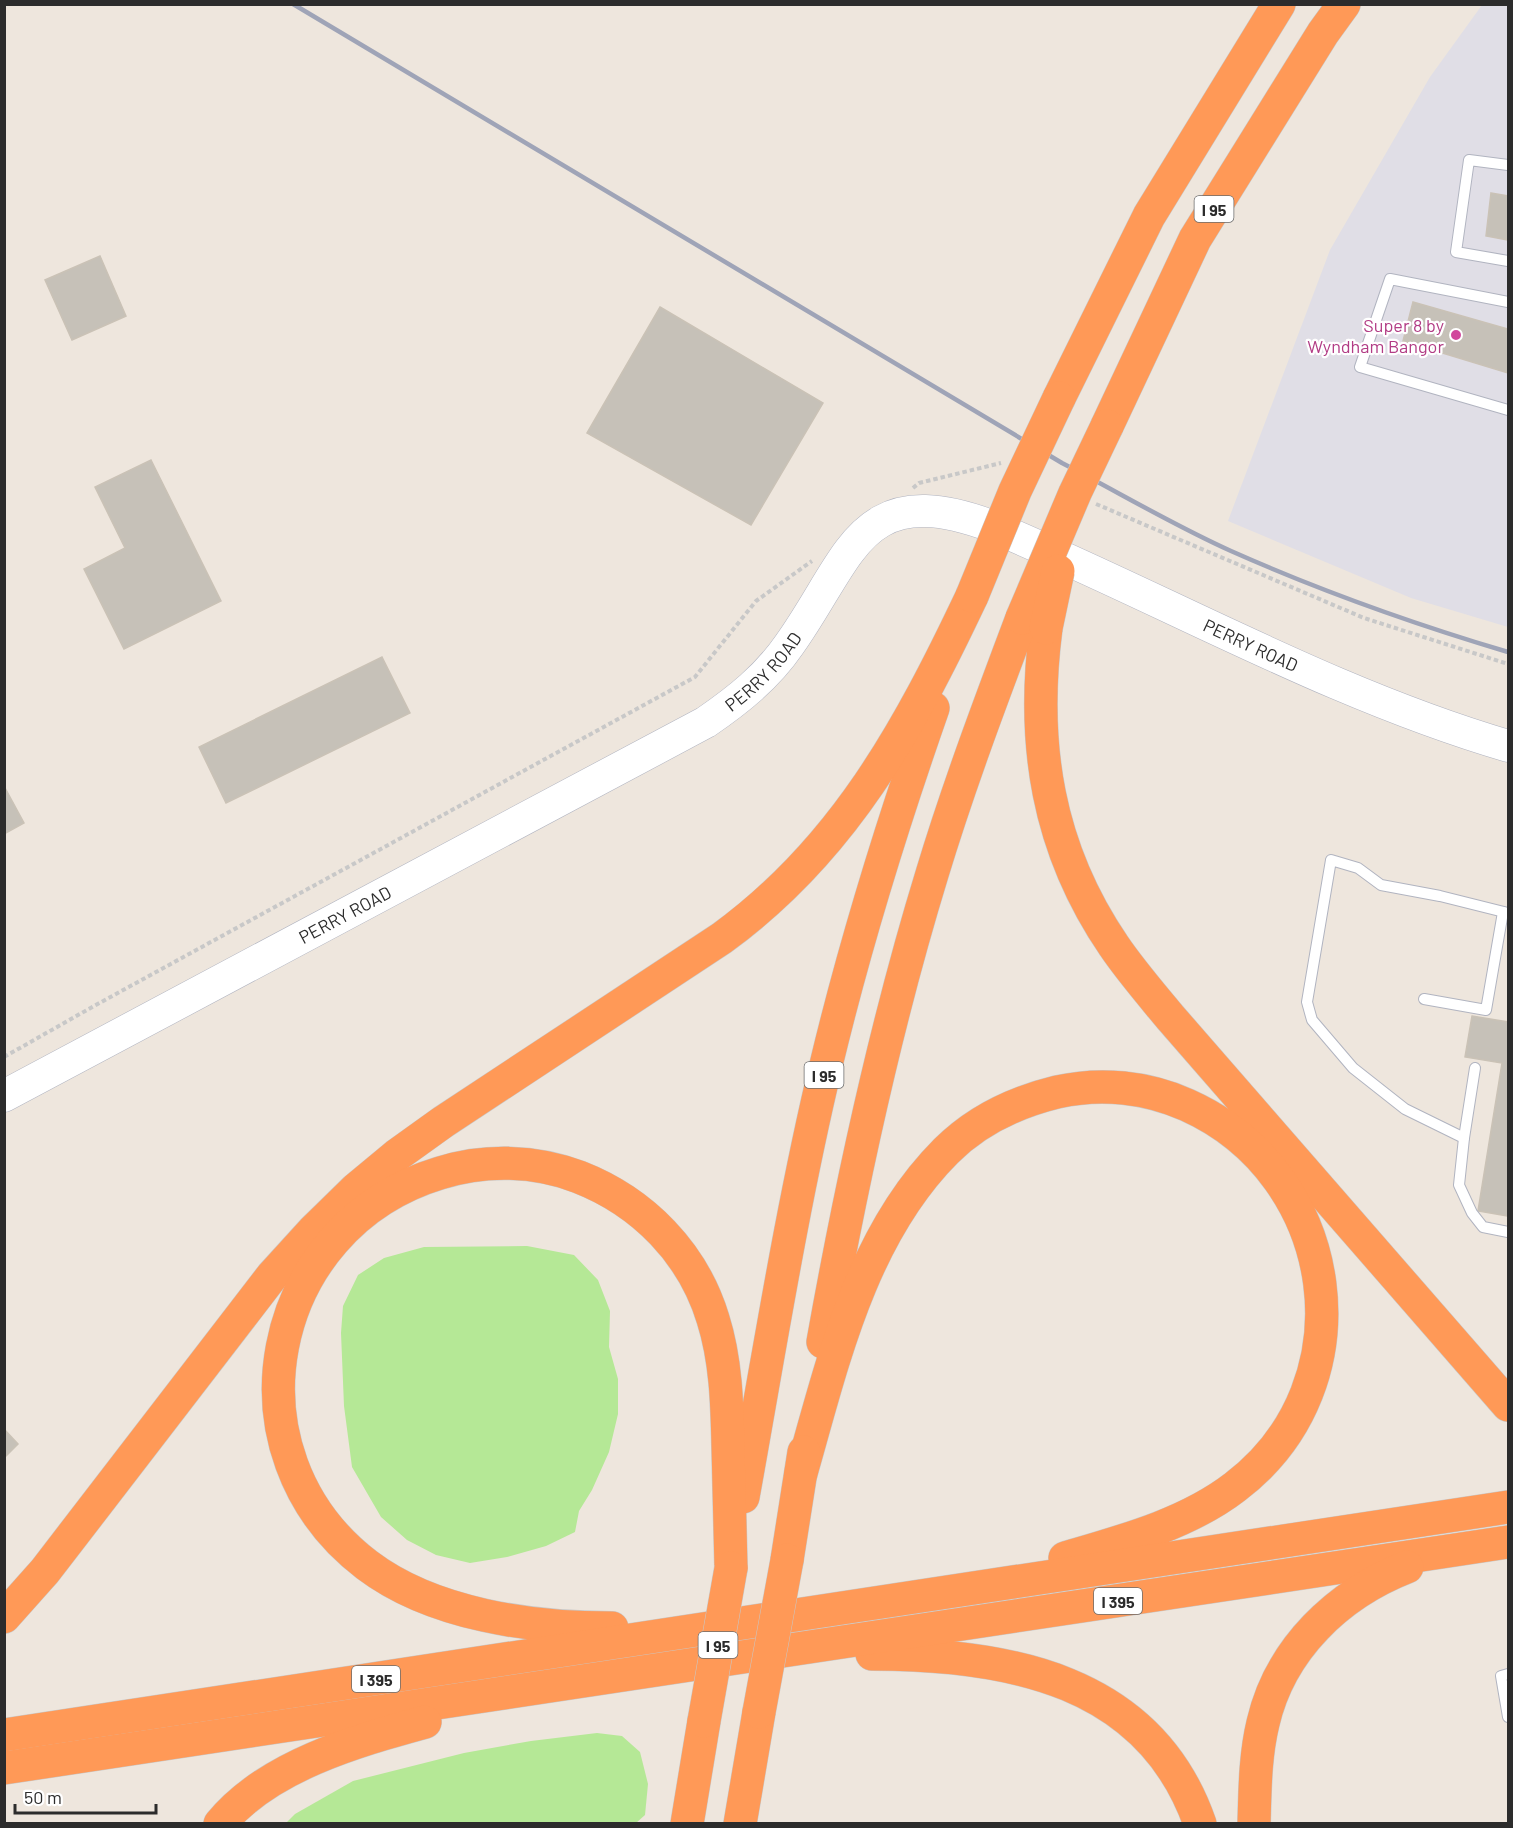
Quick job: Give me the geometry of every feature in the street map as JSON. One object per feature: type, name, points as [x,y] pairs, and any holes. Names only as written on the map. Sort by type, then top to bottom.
[{"type":"highway","name":"I 95","points":[[687,1824],[783,1274],[826,1066],[846,986],[883,861],[927,725],[972,596],[1015,491],[1059,398],[1149,216],[1278,4]]},
{"type":"highway","name":"I 95","points":[[740,1824],[823,1339],[849,1207],[895,1006],[952,810],[1034,623],[1090,460],[1196,238],[1323,33],[1344,4]]},
{"type":"highway","points":[[4,1617],[45,1571],[272,1276],[356,1189],[442,1122],[722,938],[763,906],[805,865],[848,814],[885,761],[927,687],[972,596]]},
{"type":"highway","points":[[1034,623],[1041,747],[1046,783],[1064,848],[1077,881],[1095,916],[1123,959],[1158,1002],[1509,1405]]},
{"type":"highway","points":[[801,1473],[846,1325],[864,1278],[884,1236],[906,1200],[938,1160],[982,1123],[1027,1101],[1063,1091],[1114,1087],[1148,1092],[1183,1103],[1228,1127],[1254,1149],[1280,1179],[1300,1215],[1314,1252],[1321,1290],[1321,1328],[1316,1366],[1302,1405],[1292,1425],[1266,1461],[1232,1490],[1213,1502],[1141,1534],[1019,1571],[895,1601]]},
{"type":"highway","points":[[731,1568],[726,1392],[718,1335],[708,1303],[693,1271],[670,1239],[640,1212],[608,1190],[553,1169],[513,1163],[470,1166],[426,1177],[386,1196],[368,1207],[322,1254],[300,1290],[287,1328],[280,1366],[279,1404],[288,1449],[305,1491],[327,1525],[353,1553],[381,1574],[413,1591],[474,1612],[517,1622],[599,1628],[748,1623]]},
{"type":"highway","name":"I 395","points":[[4,1735],[1509,1507]]},
{"type":"highway","name":"I 395","points":[[4,1768],[1509,1542]]},
{"type":"highway","points":[[1254,1824],[1256,1765],[1263,1723],[1277,1681],[1293,1655],[1324,1619],[1353,1595],[1400,1569],[1458,1549]]},
{"type":"highway","points":[[742,1657],[878,1654],[951,1656],[997,1663],[1071,1685],[1113,1708],[1148,1738],[1176,1772],[1187,1791],[1200,1824]]},
{"type":"highway","points":[[220,1824],[239,1803],[270,1782],[335,1751],[447,1716],[592,1680]]},
{"type":"highway","points":[[759,1712],[762,1824]]},
{"type":"street","name":"PERRY ROAD","points":[[4,1096],[706,722],[738,699],[778,660],[842,561],[862,535],[879,522],[910,510],[951,513],[991,526],[1358,691],[1446,726],[1509,746]]},
{"type":"lane","points":[[1509,165],[1469,160],[1456,252],[1509,261]]},
{"type":"lane","points":[[1509,302],[1390,279],[1360,367],[1509,410]]},
{"type":"lane","points":[[1424,999],[1486,1010],[1506,912],[1381,885],[1358,868],[1331,861],[1307,1002],[1312,1020],[1353,1068],[1405,1109],[1464,1138]]},
{"type":"lane","points":[[1475,1068],[1459,1185],[1472,1213],[1483,1227],[1509,1232]]},
{"type":"lane","points":[[1509,1674],[1501,1676],[1509,1717]]},
{"type":"shaded area","points":[[1482,5],[1508,5],[1508,627],[1411,598],[1228,521],[1330,250],[1430,77]]},
{"type":"green space","points":[[527,1246],[574,1255],[598,1280],[610,1311],[609,1347],[618,1379],[618,1414],[609,1452],[592,1490],[579,1511],[575,1532],[546,1546],[507,1557],[470,1563],[436,1555],[407,1540],[381,1517],[352,1467],[344,1406],[341,1333],[343,1306],[358,1275],[384,1258],[424,1247]]},
{"type":"green space","points":[[597,1733],[622,1736],[640,1752],[648,1784],[645,1815],[636,1823],[286,1823],[295,1814],[353,1781],[464,1753],[531,1741]]},
{"type":"building","points":[[1491,193],[1508,196],[1508,240],[1486,236]]},
{"type":"building","points":[[100,256],[126,316],[72,340],[45,280]]},
{"type":"building","name":"Super 8 by Wyndham Bangor","points":[[1413,302],[1508,329],[1508,373],[1403,341]]},
{"type":"building","points":[[660,307],[823,403],[751,525],[587,433]]},
{"type":"building","points":[[151,460],[221,601],[124,649],[84,569],[125,548],[95,487]]},
{"type":"building","points":[[382,657],[410,713],[226,803],[199,747]]},
{"type":"building","points":[[4,786],[24,823],[4,834]]},
{"type":"building","points":[[1472,1016],[1508,1022],[1508,1216],[1478,1211],[1502,1063],[1465,1057]]},
{"type":"building","points":[[4,1429],[18,1444],[4,1458]]},
{"type":"railway","points":[[293,4],[1062,463],[1209,541],[1265,566],[1403,618],[1508,652]]},
{"type":"place","name":"Super 8 by Wyndham Bangor","points":[[1456,335]]}]
